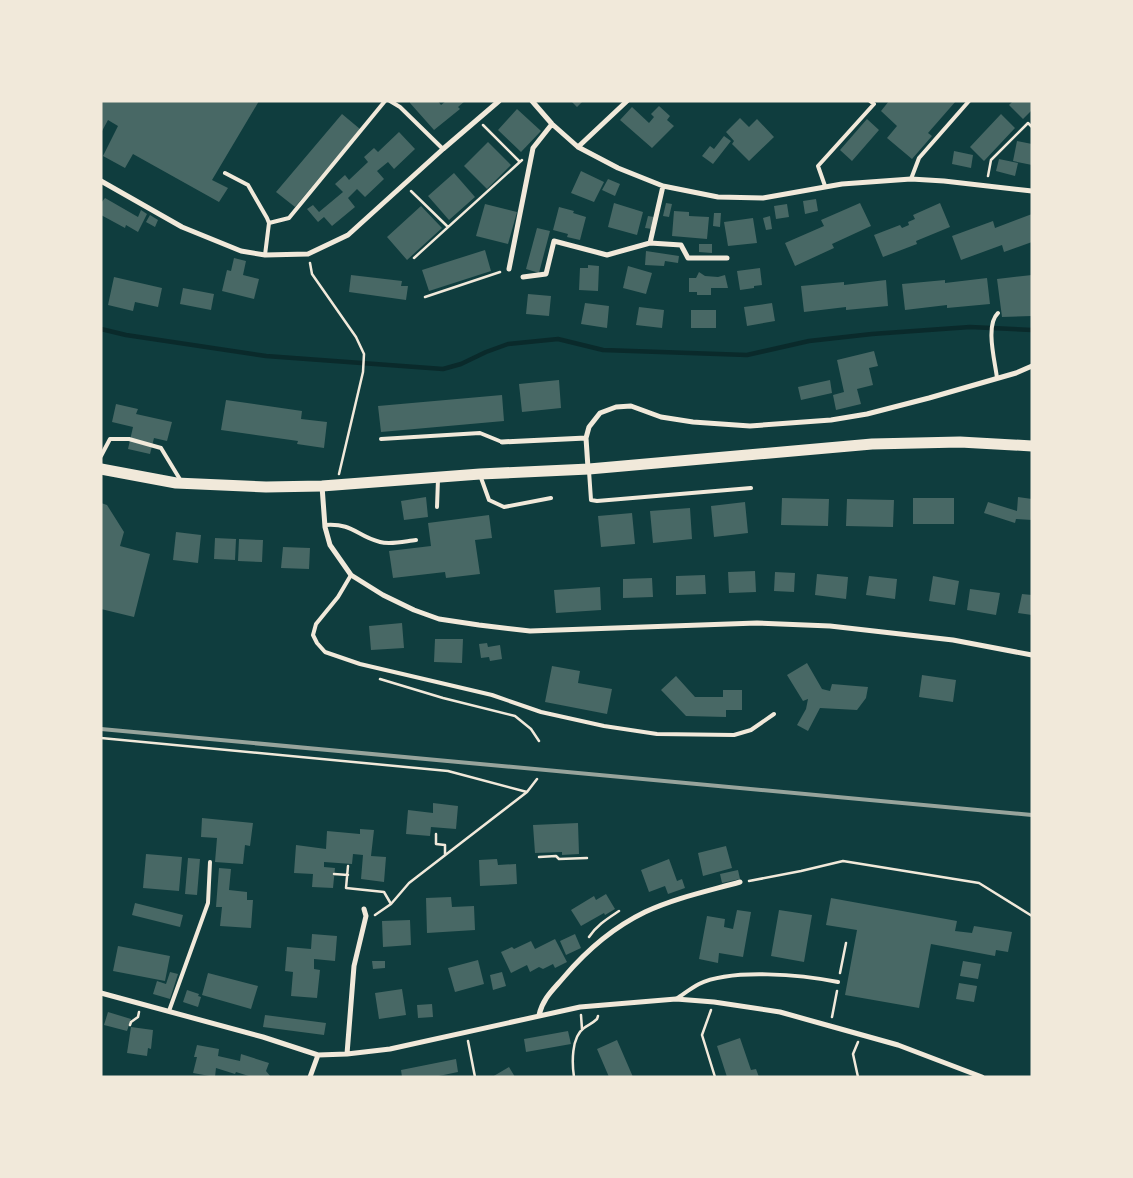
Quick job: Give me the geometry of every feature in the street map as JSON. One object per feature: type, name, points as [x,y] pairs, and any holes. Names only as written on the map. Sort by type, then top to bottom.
[{"type":"main road","points":[[101,469],[182,483],[266,487],[322,486],[480,474],[588,469],[872,444],[960,442],[1032,446]]},
{"type":"street","points":[[101,181],[182,227],[241,252],[265,255],[308,254],[348,235],[499,101]]},
{"type":"street","points":[[532,101],[552,124],[578,147],[618,168],[663,186],[718,197],[763,198],[825,186],[911,180],[944,181],[1032,191]]},
{"type":"street","points":[[578,147],[627,101]]},
{"type":"street","points":[[508,269],[533,148],[552,124]]},
{"type":"street","points":[[650,243],[663,186]]},
{"type":"street","points":[[523,277],[546,274],[554,241],[607,255],[650,243],[681,246],[688,258],[727,258]]},
{"type":"street","points":[[588,469],[586,438],[588,427],[600,414],[616,406],[631,406],[661,417],[693,422],[750,426],[831,420],[867,414],[1016,373],[1032,366]]},
{"type":"street","points":[[502,442],[586,438]]},
{"type":"street","points":[[322,486],[325,525],[330,545],[352,575],[383,595],[414,610],[439,618],[530,631],[757,623],[821,626],[954,640],[1032,655]]},
{"type":"street","points":[[539,1015],[542,1002],[572,968],[607,936],[644,912],[690,895],[740,882]]},
{"type":"street","points":[[347,1054],[354,966],[366,916],[364,909]]},
{"type":"street","points":[[101,993],[318,1055],[390,1049],[539,1015],[599,1004],[676,999],[714,1002],[780,1012],[898,1045],[982,1077]]},
{"type":"street","points":[[310,1077],[318,1055]]},
{"type":"lane","points":[[269,223],[289,218],[386,101]]},
{"type":"lane","points":[[390,101],[400,107],[443,149]]},
{"type":"lane","points":[[825,186],[818,166],[874,104],[870,101]]},
{"type":"lane","points":[[911,180],[919,158],[968,101]]},
{"type":"lane","points":[[226,173],[248,185],[269,223],[265,255]]},
{"type":"lane","points":[[997,378],[991,330],[994,316],[998,313]]},
{"type":"lane","points":[[381,439],[480,433],[502,442]]},
{"type":"lane","points":[[101,456],[110,439],[129,439],[161,448],[182,483]]},
{"type":"lane","points":[[588,469],[591,500],[596,502],[751,488]]},
{"type":"lane","points":[[480,474],[489,500],[504,507],[551,498]]},
{"type":"lane","points":[[437,507],[438,477]]},
{"type":"lane","points":[[325,525],[339,524],[351,527],[366,537],[383,543],[416,540]]},
{"type":"lane","points":[[352,575],[338,597],[316,624],[313,635],[325,652],[360,664],[492,695],[541,712],[604,726],[657,734],[734,735],[751,730],[774,714]]},
{"type":"lane","points":[[169,1011],[208,903],[210,862]]},
{"type":"lane","points":[[676,999],[700,984],[724,977],[766,974],[810,976],[838,982]]},
{"type":"path","points":[[414,258],[519,161],[478,119]]},
{"type":"path","points":[[986,186],[991,160],[1028,123],[1032,127]]},
{"type":"path","points":[[404,184],[448,227]]},
{"type":"path","points":[[308,254],[312,274],[356,337],[364,354],[363,372],[340,465],[338,485]]},
{"type":"path","points":[[425,297],[508,269]]},
{"type":"path","points":[[101,738],[448,771],[527,792]]},
{"type":"path","points":[[366,916],[377,915],[409,883],[527,792],[537,779]]},
{"type":"path","points":[[436,834],[436,844],[445,845],[445,854]]},
{"type":"path","points":[[539,857],[556,856],[559,859],[587,858]]},
{"type":"path","points":[[740,882],[801,872],[843,861],[979,882],[1032,916]]},
{"type":"path","points":[[348,866],[346,888],[384,892],[390,904]]},
{"type":"path","points":[[334,874],[348,875]]},
{"type":"path","points":[[830,1026],[846,943]]},
{"type":"path","points":[[714,1002],[702,1034],[715,1077]]},
{"type":"path","points":[[130,1026],[131,1022],[138,1016],[142,1004]]},
{"type":"path","points":[[582,1029],[597,1020],[599,1004]]},
{"type":"path","points":[[574,1077],[572,1062],[582,1029],[582,1022]]},
{"type":"path","points":[[469,1046],[475,1077]]},
{"type":"path","points":[[853,1054],[858,1077]]},
{"type":"building","points":[[101,101],[259,101],[212,180],[228,188],[219,202],[133,154],[125,168],[103,156],[118,126],[108,120],[101,133]]},
{"type":"building","points":[[410,101],[438,101],[441,105],[446,101],[465,101],[458,107],[460,109],[434,130]]},
{"type":"building","points":[[571,101],[583,101],[577,107]]},
{"type":"building","points":[[889,101],[956,101],[928,133],[932,136],[912,159],[887,138],[897,126],[881,111]]},
{"type":"building","points":[[1013,101],[1032,101],[1032,110],[1023,119],[1009,105]]},
{"type":"building","points":[[659,106],[670,116],[667,120],[674,126],[652,148],[620,120],[632,107],[649,123],[654,117],[651,114]]},
{"type":"building","points":[[517,109],[541,131],[521,152],[498,130]]},
{"type":"building","points":[[342,114],[360,129],[295,207],[276,192]]},
{"type":"building","points":[[1001,114],[1015,128],[984,161],[970,147]]},
{"type":"building","points":[[740,118],[749,127],[757,119],[774,137],[749,161],[732,144],[734,141],[726,132]]},
{"type":"building","points":[[867,119],[879,130],[852,161],[840,150]]},
{"type":"building","points":[[399,132],[415,149],[394,169],[388,162],[377,171],[384,179],[365,197],[357,189],[348,198],[355,207],[332,226],[324,217],[318,222],[307,209],[313,205],[319,212],[343,192],[335,184],[345,175],[349,180],[368,162],[364,157],[374,148],[378,152]]},
{"type":"building","points":[[724,136],[731,141],[713,164],[702,156],[710,146],[714,149]]},
{"type":"building","points":[[1017,141],[1032,144],[1032,165],[1013,161]]},
{"type":"building","points":[[488,142],[511,165],[487,189],[464,166]]},
{"type":"building","points":[[954,151],[973,155],[971,168],[952,164]]},
{"type":"building","points":[[999,159],[1018,163],[1015,176],[996,171]]},
{"type":"building","points":[[581,171],[604,182],[594,202],[571,193]]},
{"type":"building","points":[[454,173],[475,197],[449,220],[428,196]]},
{"type":"building","points":[[608,179],[620,184],[615,196],[602,190]]},
{"type":"building","points":[[105,198],[138,217],[141,210],[147,214],[138,232],[126,225],[125,228],[101,215],[101,203]]},
{"type":"building","points":[[816,199],[818,211],[805,214],[803,201]]},
{"type":"building","points":[[614,203],[643,212],[637,235],[608,227]]},
{"type":"building","points":[[666,203],[672,204],[669,217],[663,216]]},
{"type":"building","points":[[860,203],[871,226],[832,244],[834,248],[795,266],[785,243],[824,226],[821,220]]},
{"type":"building","points":[[940,203],[950,227],[916,241],[917,244],[883,257],[874,235],[900,225],[902,228],[909,225],[908,222],[915,219],[913,215]]},
{"type":"building","points":[[485,204],[517,212],[508,244],[476,236]]},
{"type":"building","points":[[787,204],[789,217],[776,219],[774,206]]},
{"type":"building","points":[[421,206],[442,228],[407,260],[387,237]]},
{"type":"building","points":[[559,207],[586,217],[580,240],[567,237],[568,234],[553,230]]},
{"type":"building","points":[[674,211],[689,212],[689,216],[709,217],[707,239],[672,236]]},
{"type":"building","points":[[714,213],[721,213],[720,227],[713,226]]},
{"type":"building","points":[[1032,214],[1032,242],[1004,252],[1002,245],[961,260],[952,236],[993,221],[995,228]]},
{"type":"building","points":[[150,215],[158,220],[155,227],[146,222]]},
{"type":"building","points":[[648,216],[654,217],[652,229],[645,228]]},
{"type":"building","points":[[770,216],[772,229],[766,230],[763,218]]},
{"type":"building","points":[[753,218],[757,243],[728,246],[724,222]]},
{"type":"building","points":[[537,228],[550,231],[539,273],[526,269]]},
{"type":"building","points":[[699,244],[712,244],[712,253],[699,252]]},
{"type":"building","points":[[485,250],[491,271],[429,291],[422,270]]},
{"type":"building","points":[[646,251],[679,256],[678,263],[665,261],[664,266],[645,265]]},
{"type":"building","points":[[234,258],[246,261],[243,275],[259,279],[254,299],[222,291],[227,270],[231,271]]},
{"type":"building","points":[[588,265],[599,266],[598,291],[579,290],[580,268],[588,268]]},
{"type":"building","points":[[628,266],[652,273],[646,294],[623,288]]},
{"type":"building","points":[[760,268],[762,285],[740,290],[737,271]]},
{"type":"building","points":[[699,272],[705,276],[718,277],[725,275],[728,288],[711,288],[711,295],[697,295],[697,292],[689,292],[689,278],[696,278]]},
{"type":"building","points":[[351,275],[402,281],[401,286],[408,286],[406,300],[349,292]]},
{"type":"building","points":[[1032,275],[1032,316],[1002,317],[997,279]]},
{"type":"building","points":[[114,277],[162,288],[158,307],[135,302],[133,311],[108,305]]},
{"type":"building","points":[[987,278],[990,304],[947,308],[947,305],[905,310],[902,284],[945,280],[945,283]]},
{"type":"building","points":[[886,280],[888,306],[846,310],[846,307],[804,312],[801,286],[844,282],[844,285]]},
{"type":"building","points":[[183,288],[214,294],[211,310],[180,304]]},
{"type":"building","points":[[528,294],[551,296],[549,316],[526,314]]},
{"type":"building","points":[[585,303],[609,306],[607,328],[581,324]]},
{"type":"building","points":[[772,303],[775,321],[747,326],[744,307]]},
{"type":"building","points":[[639,307],[664,310],[662,328],[636,325]]},
{"type":"building","points":[[691,310],[716,310],[716,328],[691,328]]},
{"type":"building","points":[[874,351],[878,366],[869,368],[873,385],[857,389],[861,404],[836,410],[833,395],[844,392],[837,360]]},
{"type":"building","points":[[559,380],[561,408],[522,412],[519,384]]},
{"type":"building","points":[[830,380],[832,393],[801,400],[798,387]]},
{"type":"building","points":[[502,395],[504,421],[381,432],[378,406]]},
{"type":"building","points":[[226,400],[302,411],[301,419],[327,422],[324,448],[297,444],[298,441],[221,430]]},
{"type":"building","points":[[116,404],[138,409],[136,414],[172,422],[167,441],[154,438],[150,454],[128,449],[133,427],[112,422]]},
{"type":"building","points":[[426,497],[428,517],[404,520],[401,501]]},
{"type":"building","points":[[1018,497],[1032,499],[1032,520],[1016,519],[1015,523],[984,513],[988,502],[1017,511]]},
{"type":"building","points":[[782,498],[829,499],[828,526],[781,525]]},
{"type":"building","points":[[913,498],[954,498],[954,524],[913,524]]},
{"type":"building","points":[[847,499],[894,500],[893,527],[846,526]]},
{"type":"building","points":[[745,502],[748,533],[714,537],[711,506]]},
{"type":"building","points":[[101,503],[107,505],[124,532],[120,546],[150,554],[134,617],[101,609]]},
{"type":"building","points":[[690,508],[692,539],[653,543],[650,511]]},
{"type":"building","points":[[632,513],[635,544],[601,547],[598,516]]},
{"type":"building","points":[[489,515],[492,538],[475,540],[480,574],[446,578],[445,572],[393,578],[389,551],[431,546],[428,523]]},
{"type":"building","points":[[176,532],[201,535],[198,563],[173,560]]},
{"type":"building","points":[[215,538],[236,539],[235,560],[214,559]]},
{"type":"building","points":[[239,539],[263,540],[262,562],[238,561]]},
{"type":"building","points":[[283,547],[310,548],[309,569],[281,568]]},
{"type":"building","points":[[755,571],[756,592],[729,593],[728,572]]},
{"type":"building","points":[[775,572],[795,573],[794,592],[774,591]]},
{"type":"building","points":[[817,574],[848,577],[846,599],[815,595]]},
{"type":"building","points":[[705,575],[706,594],[676,595],[676,576]]},
{"type":"building","points":[[869,576],[897,579],[895,599],[866,595]]},
{"type":"building","points":[[933,576],[959,581],[955,605],[929,601]]},
{"type":"building","points":[[652,578],[653,597],[623,598],[623,579]]},
{"type":"building","points":[[600,587],[601,610],[556,613],[554,590]]},
{"type":"building","points":[[970,589],[1000,593],[996,615],[967,610]]},
{"type":"building","points":[[1022,594],[1032,595],[1032,615],[1018,613]]},
{"type":"building","points":[[402,623],[404,648],[371,650],[369,626]]},
{"type":"building","points":[[435,639],[463,639],[462,663],[434,662]]},
{"type":"building","points":[[487,643],[488,647],[500,645],[502,659],[490,661],[489,657],[481,658],[479,644]]},
{"type":"building","points":[[807,663],[822,689],[830,691],[832,684],[868,687],[866,698],[857,710],[820,708],[808,731],[797,725],[806,709],[808,699],[803,701],[787,675]]},
{"type":"building","points":[[552,666],[580,671],[578,683],[612,689],[607,714],[545,702]]},
{"type":"building","points":[[922,675],[956,680],[953,702],[919,697]]},
{"type":"building","points":[[676,676],[695,697],[723,697],[723,690],[742,690],[742,710],[726,710],[726,717],[686,716],[661,690]]},
{"type":"building","points":[[433,803],[458,806],[456,829],[431,827],[430,836],[406,834],[408,810],[433,813]]},
{"type":"building","points":[[202,818],[253,823],[250,846],[245,845],[243,864],[215,862],[217,838],[201,837]]},
{"type":"building","points":[[578,823],[579,854],[562,855],[562,852],[535,853],[533,825]]},
{"type":"building","points":[[360,829],[374,830],[371,856],[386,857],[384,882],[361,879],[363,855],[353,854],[352,864],[324,862],[324,867],[335,868],[333,888],[312,887],[313,874],[294,873],[296,845],[326,849],[327,831],[360,834]]},
{"type":"building","points":[[726,846],[732,868],[703,876],[698,853]]},
{"type":"building","points":[[146,854],[182,857],[179,891],[143,888]]},
{"type":"building","points":[[188,858],[200,859],[197,895],[185,894]]},
{"type":"building","points":[[497,859],[498,865],[516,864],[517,884],[480,886],[479,860]]},
{"type":"building","points":[[669,859],[677,881],[682,879],[685,888],[668,894],[665,886],[649,892],[641,870]]},
{"type":"building","points":[[219,868],[231,869],[229,890],[247,892],[247,900],[253,900],[251,928],[220,926],[222,907],[216,907]]},
{"type":"building","points":[[738,870],[740,879],[722,883],[720,874]]},
{"type":"building","points":[[606,894],[615,909],[581,926],[571,910],[594,896],[596,900]]},
{"type":"building","points":[[451,897],[452,907],[474,906],[475,930],[427,933],[426,898]]},
{"type":"building","points":[[831,898],[957,921],[955,931],[972,933],[974,926],[1012,932],[1008,952],[996,950],[995,956],[931,944],[919,1008],[845,995],[857,930],[826,925]]},
{"type":"building","points":[[135,903],[183,915],[180,927],[132,915]]},
{"type":"building","points":[[737,910],[751,912],[743,957],[719,953],[718,963],[699,959],[707,916],[725,919],[724,927],[733,929]]},
{"type":"building","points":[[779,910],[812,915],[804,962],[771,956]]},
{"type":"building","points":[[410,920],[411,945],[383,947],[382,921]]},
{"type":"building","points":[[312,934],[337,936],[335,961],[314,959],[314,969],[320,970],[317,998],[291,996],[293,972],[285,971],[287,947],[311,949]]},
{"type":"building","points":[[575,934],[581,948],[566,955],[560,941]]},
{"type":"building","points":[[555,939],[567,962],[555,968],[553,964],[543,969],[539,967],[530,972],[527,965],[511,973],[501,952],[512,947],[514,949],[531,941],[535,949]]},
{"type":"building","points":[[118,946],[170,956],[165,981],[113,971]]},
{"type":"building","points":[[478,960],[484,984],[455,992],[448,968]]},
{"type":"building","points":[[372,961],[385,961],[385,968],[373,969]]},
{"type":"building","points":[[963,961],[981,964],[978,979],[960,976]]},
{"type":"building","points":[[170,972],[178,974],[170,999],[153,994],[157,981],[166,984]]},
{"type":"building","points":[[502,972],[506,986],[493,990],[490,975]]},
{"type":"building","points":[[208,973],[258,986],[251,1009],[202,995]]},
{"type":"building","points":[[959,983],[977,986],[974,1002],[956,999]]},
{"type":"building","points":[[402,989],[406,1015],[379,1019],[375,993]]},
{"type":"building","points":[[187,990],[199,994],[198,996],[201,997],[198,1007],[183,1002]]},
{"type":"building","points":[[432,1004],[433,1017],[418,1018],[417,1005]]},
{"type":"building","points":[[108,1012],[131,1019],[127,1031],[104,1025]]},
{"type":"building","points":[[265,1015],[326,1023],[324,1035],[263,1027]]},
{"type":"building","points":[[131,1027],[153,1030],[151,1049],[148,1048],[147,1056],[127,1053]]},
{"type":"building","points":[[568,1031],[571,1044],[526,1052],[524,1039]]},
{"type":"building","points":[[740,1038],[751,1070],[756,1069],[759,1077],[727,1077],[717,1046]]},
{"type":"building","points":[[617,1040],[633,1077],[609,1077],[597,1049]]},
{"type":"building","points":[[197,1045],[219,1049],[218,1056],[240,1061],[241,1054],[269,1063],[266,1071],[271,1077],[252,1077],[216,1068],[215,1077],[193,1073],[197,1057],[194,1057]]},
{"type":"building","points":[[456,1059],[458,1072],[434,1077],[402,1077],[401,1070]]},
{"type":"building","points":[[509,1067],[515,1077],[492,1077]]},
{"type":"waterway","points":[[101,329],[126,335],[266,356],[443,369],[461,364],[508,344],[558,339],[603,350],[747,355],[809,341],[872,334],[970,327],[1032,330]]},
{"type":"railway","points":[[101,729],[1032,815]]}]
